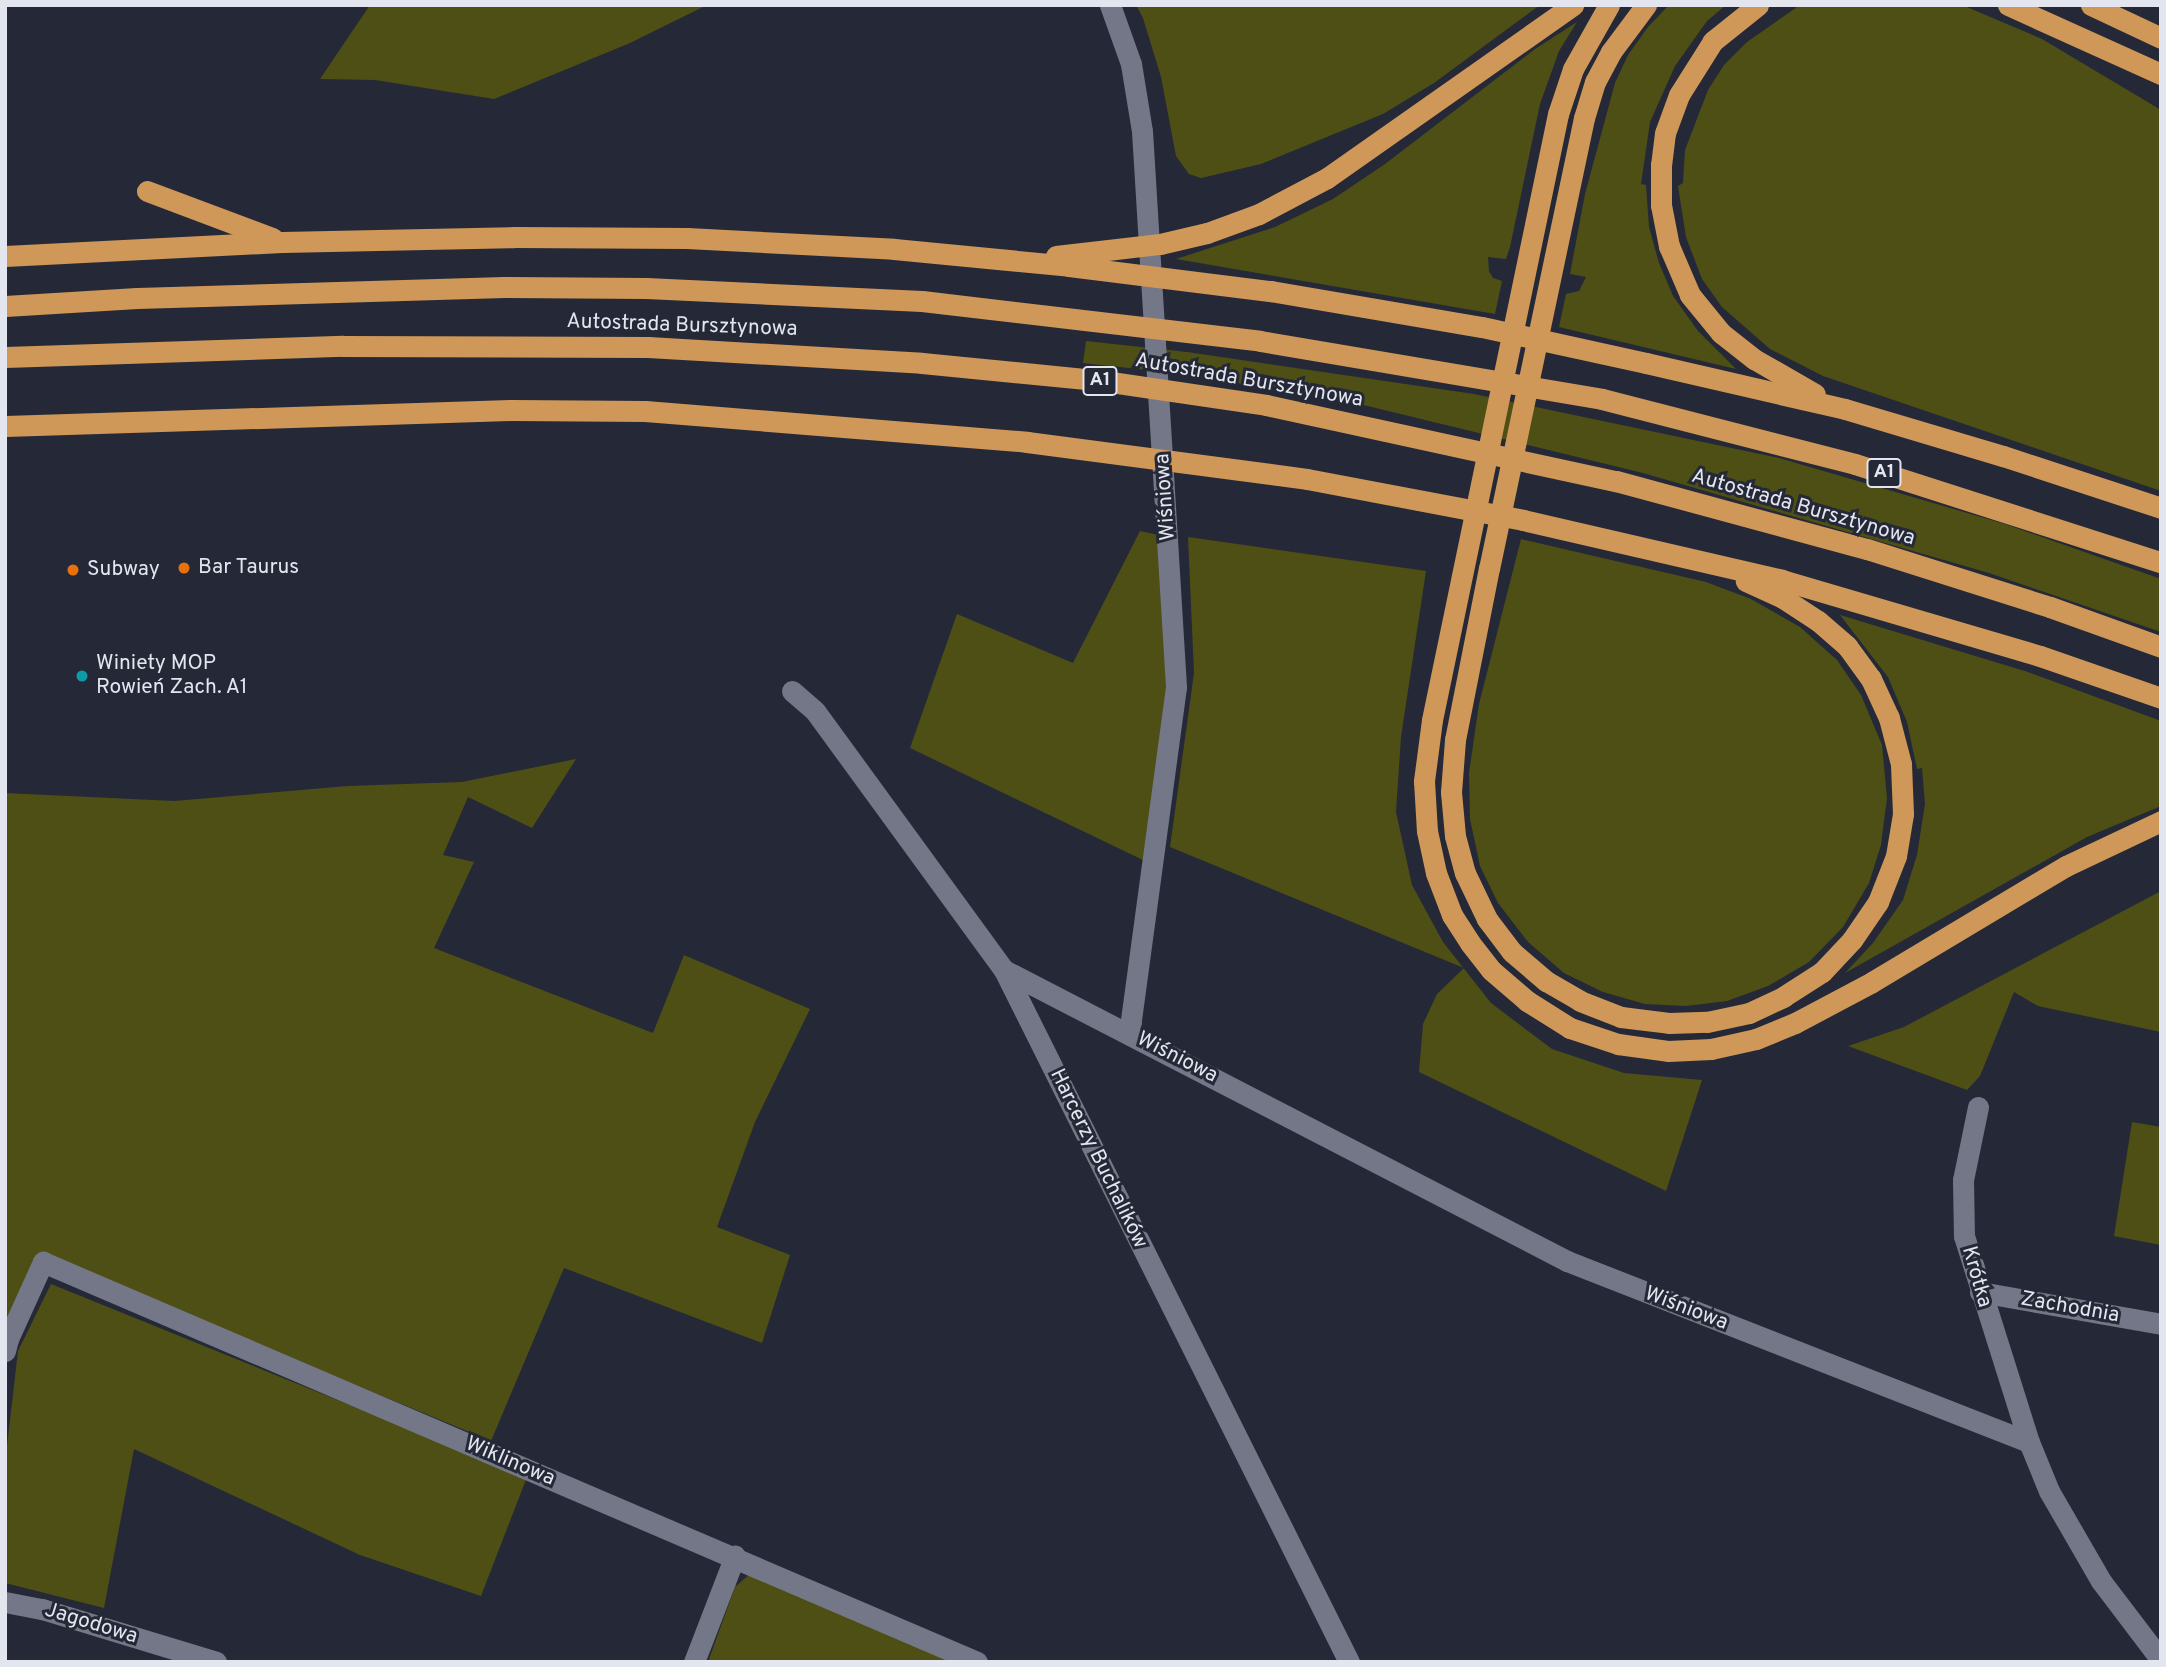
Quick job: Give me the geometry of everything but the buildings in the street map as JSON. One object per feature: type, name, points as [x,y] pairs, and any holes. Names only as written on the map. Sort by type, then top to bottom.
[{"type":"highway","points":[[1017,260],[1160,244],[1207,233],[1259,214],[1327,178],[1573,5]]},
{"type":"highway","points":[[1609,5],[1573,69],[1558,114],[1432,720],[1424,781],[1427,831],[1436,873],[1452,915],[1491,970],[1527,1002],[1570,1028],[1618,1044],[1668,1051],[1711,1049],[1756,1039],[1795,1023],[1872,982],[2066,866],[2161,821]]},
{"type":"highway","points":[[1646,5],[1611,51],[1595,82],[1584,118],[1455,740],[1451,792],[1455,836],[1465,873],[1487,919],[1512,952],[1546,981],[1580,1001],[1621,1017],[1669,1023],[1707,1022],[1749,1013],[1783,997],[1822,972],[1852,940],[1878,902],[1896,856],[1903,814],[1901,764],[1889,718],[1871,679],[1847,646],[1818,621],[1783,598],[1706,562]]},
{"type":"highway","points":[[1758,5],[1713,41],[1679,95],[1665,133],[1661,164],[1661,205],[1669,246],[1690,295],[1721,333],[1781,377],[1845,409]]},
{"type":"highway","points":[[2008,5],[2161,74]]},
{"type":"highway","points":[[2091,5],[2161,38]]},
{"type":"highway","points":[[147,191],[282,242]]},
{"type":"highway","points":[[5,256],[282,242],[514,237],[687,238],[868,247],[1017,260],[1270,291],[1482,327],[1845,409],[2003,456],[2161,508]]},
{"type":"highway","name":"Autostrada Bursztynowa","points":[[5,306],[334,291],[646,288],[922,301],[1260,341],[1602,399],[1855,464],[2161,562]]},
{"type":"highway","name":"Autostrada Bursztynowa","points":[[5,357],[343,346],[648,347],[909,362],[1104,381],[1266,405],[1616,481],[1867,550],[2050,607],[2161,647]]},
{"type":"highway","points":[[5,426],[511,410],[645,411],[1027,442],[1307,479],[1523,520],[1782,580],[2014,648],[2161,698]]},
{"type":"street","name":"Wiśniowa","points":[[1110,5],[1124,41],[1138,96],[1169,545],[1176,687],[1131,1022],[1126,1032]]},
{"type":"street","name":"Harcerzy Buchalików","points":[[792,691],[815,711],[1004,970],[1349,1662]]},
{"type":"street","name":"Wiśniowa","points":[[1004,970],[1567,1261],[2029,1442]]},
{"type":"street","name":"Krótka","points":[[1978,1107],[1963,1180],[1964,1236],[2029,1442]]},
{"type":"street","name":"Wiklinowa","points":[[5,1351],[43,1262],[604,1503],[735,1556],[977,1662]]},
{"type":"street","name":"Zachodnia","points":[[1980,1292],[2161,1324]]},
{"type":"street","points":[[2029,1442],[2049,1491],[2101,1581],[2161,1660]]},
{"type":"street","points":[[694,1662],[735,1556]]},
{"type":"street","name":"Jagodowa","points":[[5,1602],[42,1609],[216,1662]]},
{"type":"shaded area","points":[[370,5],[707,5],[630,43],[494,99],[375,80],[320,79]]},
{"type":"shaded area","points":[[1136,5],[1540,5],[1434,83],[1383,114],[1261,164],[1201,178],[1189,174],[1176,156],[1161,77],[1143,18]]},
{"type":"shaded area","points":[[1669,5],[1726,5],[1707,21],[1675,66],[1650,122],[1641,184],[1646,185],[1649,227],[1659,263],[1673,296],[1698,331],[1736,369],[1559,327],[1566,294],[1579,291],[1586,277],[1570,274],[1585,194],[1615,83],[1628,55],[1648,27]]},
{"type":"shaded area","points":[[1800,5],[1962,5],[2042,39],[2161,110],[2161,491],[1823,376],[1770,349],[1722,307],[1702,279],[1686,237],[1678,186],[1683,183],[1685,150],[1708,90],[1724,65],[1747,42]]},
{"type":"shaded area","points":[[1577,22],[1559,51],[1540,104],[1506,259],[1488,257],[1489,271],[1493,278],[1502,281],[1495,314],[1176,259],[1275,227],[1333,199],[1385,164],[1535,49]]},
{"type":"shaded area","points":[[1086,341],[1187,352],[1474,394],[1779,458],[2005,524],[2161,579],[2161,632],[1989,573],[1643,473],[1347,401],[1175,373],[1083,363]]},
{"type":"shaded area","points":[[1140,531],[1158,535],[1167,657],[1166,711],[1143,860],[910,748],[957,614],[1073,663]]},
{"type":"shaded area","points":[[1188,537],[1426,571],[1401,737],[1396,812],[1412,885],[1443,942],[1463,968],[1170,847],[1194,673]]},
{"type":"shaded area","points":[[1521,539],[1706,582],[1751,599],[1800,627],[1837,660],[1861,695],[1882,745],[1887,798],[1881,845],[1869,883],[1843,927],[1809,962],[1768,986],[1727,1001],[1686,1006],[1645,1004],[1603,992],[1564,973],[1528,942],[1498,903],[1480,866],[1470,819],[1469,773],[1479,704]]},
{"type":"shaded area","points":[[1840,615],[2028,672],[2161,721],[2161,806],[2087,837],[1845,973],[1873,943],[1903,900],[1917,855],[1925,804],[1922,768],[1917,769],[1907,722],[1888,677]]},
{"type":"shaded area","points":[[576,759],[532,828],[468,797],[443,855],[474,862],[434,948],[653,1033],[684,955],[810,1009],[755,1122],[717,1227],[790,1255],[762,1343],[564,1268],[491,1441],[52,1259],[5,1329],[5,793],[174,801],[348,786],[462,782]]},
{"type":"shaded area","points":[[2161,891],[2161,1032],[2038,1006],[2014,992],[1980,1076],[1967,1090],[1848,1046],[1904,1027]]},
{"type":"shaded area","points":[[1464,968],[1491,1003],[1552,1049],[1624,1073],[1702,1080],[1666,1191],[1419,1072],[1423,1024],[1437,994]]},
{"type":"shaded area","points":[[2132,1122],[2161,1127],[2161,1245],[2114,1236]]},
{"type":"shaded area","points":[[51,1284],[527,1477],[481,1596],[360,1555],[134,1449],[104,1608],[5,1583],[5,1463],[18,1351]]},
{"type":"shaded area","points":[[752,1572],[957,1662],[708,1662],[735,1587]]},
{"type":"place","name":"Bar Taurus","points":[[184,568]]},
{"type":"place","name":"Subway","points":[[73,570]]},
{"type":"place","name":"Winiety MOP Rowień Zach. A1","points":[[82,676]]}]
